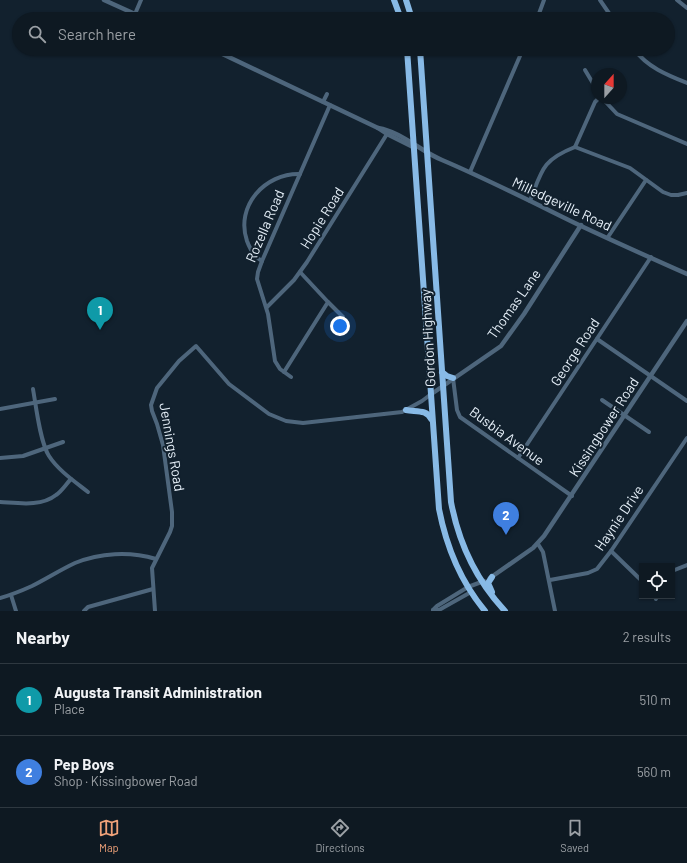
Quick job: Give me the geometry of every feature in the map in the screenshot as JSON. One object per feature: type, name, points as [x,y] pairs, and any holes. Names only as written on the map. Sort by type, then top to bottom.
[{"type":"highway","points":[[394,0],[398,12]]},
{"type":"highway","points":[[406,0],[410,12]]},
{"type":"highway","name":"Gordon Highway","points":[[408,56],[430,395],[440,515],[451,553],[470,590],[484,611]]},
{"type":"highway","name":"Gordon Highway","points":[[421,56],[450,491],[455,519],[463,546],[482,582],[505,611]]},
{"type":"highway","points":[[442,372],[453,378]]},
{"type":"highway","points":[[406,410],[426,412],[430,416],[432,423]]},
{"type":"highway","points":[[492,577],[489,581],[489,588],[505,611]]},
{"type":"street","points":[[104,0],[131,12]]},
{"type":"street","points":[[136,12],[141,0]]},
{"type":"street","points":[[540,12],[544,0]]},
{"type":"street","points":[[600,0],[608,12]]},
{"type":"street","points":[[677,0],[687,8]]},
{"type":"street","name":"Milledgeville Road","points":[[227,56],[378,128],[387,134],[687,274]]},
{"type":"street","points":[[470,172],[520,56]]},
{"type":"street","points":[[640,56],[651,67],[668,76],[687,83]]},
{"type":"street","points":[[585,70],[591,80]]},
{"type":"street","points":[[323,102],[327,94]]},
{"type":"street","points":[[575,147],[594,104]]},
{"type":"street","points":[[608,104],[617,114],[687,144]]},
{"type":"street","name":"Rozella Road","points":[[291,377],[278,367],[275,361],[266,308],[257,279],[258,272],[330,105]]},
{"type":"street","name":"Milledgeville Road","points":[[378,128],[384,129],[414,146]]},
{"type":"street","name":"Hopie Road","points":[[266,308],[300,272],[387,134]]},
{"type":"street","points":[[530,201],[541,173],[549,161],[559,153],[575,147],[630,168],[663,192],[670,195],[687,193]]},
{"type":"street","points":[[262,261],[250,248],[245,230],[246,217],[250,201],[255,193],[272,180],[286,175],[300,174]]},
{"type":"street","points":[[608,237],[646,180]]},
{"type":"street","name":"Thomas Lane","points":[[430,395],[501,346],[524,314],[581,225]]},
{"type":"street","name":"George Road","points":[[518,458],[651,257]]},
{"type":"street","points":[[300,272],[343,317]]},
{"type":"street","points":[[284,372],[328,302]]},
{"type":"street","name":"Kissingbower Road","points":[[438,608],[492,577],[538,544],[572,496],[687,321]]},
{"type":"street","points":[[597,339],[687,400]]},
{"type":"street","name":"Jennings Road","points":[[155,611],[152,568],[170,532],[172,526],[172,512],[163,445],[151,405],[156,389],[179,361],[196,346],[229,384],[269,414],[286,421],[303,423],[406,410]]},
{"type":"street","name":"Busbia Avenue","points":[[453,378],[457,410],[460,417],[572,496]]},
{"type":"street","points":[[33,389],[45,449],[56,465],[88,492]]},
{"type":"street","points":[[406,410],[430,395]]},
{"type":"street","points":[[0,409],[35,402],[55,400]]},
{"type":"street","points":[[602,400],[649,432]]},
{"type":"street","name":"Haynie Drive","points":[[550,580],[597,570],[687,438]]},
{"type":"street","points":[[0,458],[18,457],[63,442]]},
{"type":"street","points":[[0,502],[32,503],[48,500],[60,493],[71,479]]},
{"type":"street","points":[[538,544],[543,552],[550,580],[555,611]]},
{"type":"street","points":[[611,551],[639,578]]},
{"type":"street","points":[[0,598],[30,587],[64,568],[85,559],[120,554],[137,555],[156,559]]},
{"type":"street","points":[[675,570],[687,565]]},
{"type":"street","points":[[84,611],[88,607],[153,589]]},
{"type":"street","points":[[11,594],[16,611]]},
{"type":"place","name":"Augusta Transit Administration","points":[[100,330]]},
{"type":"place","name":"Pep Boys","points":[[506,535]]}]
